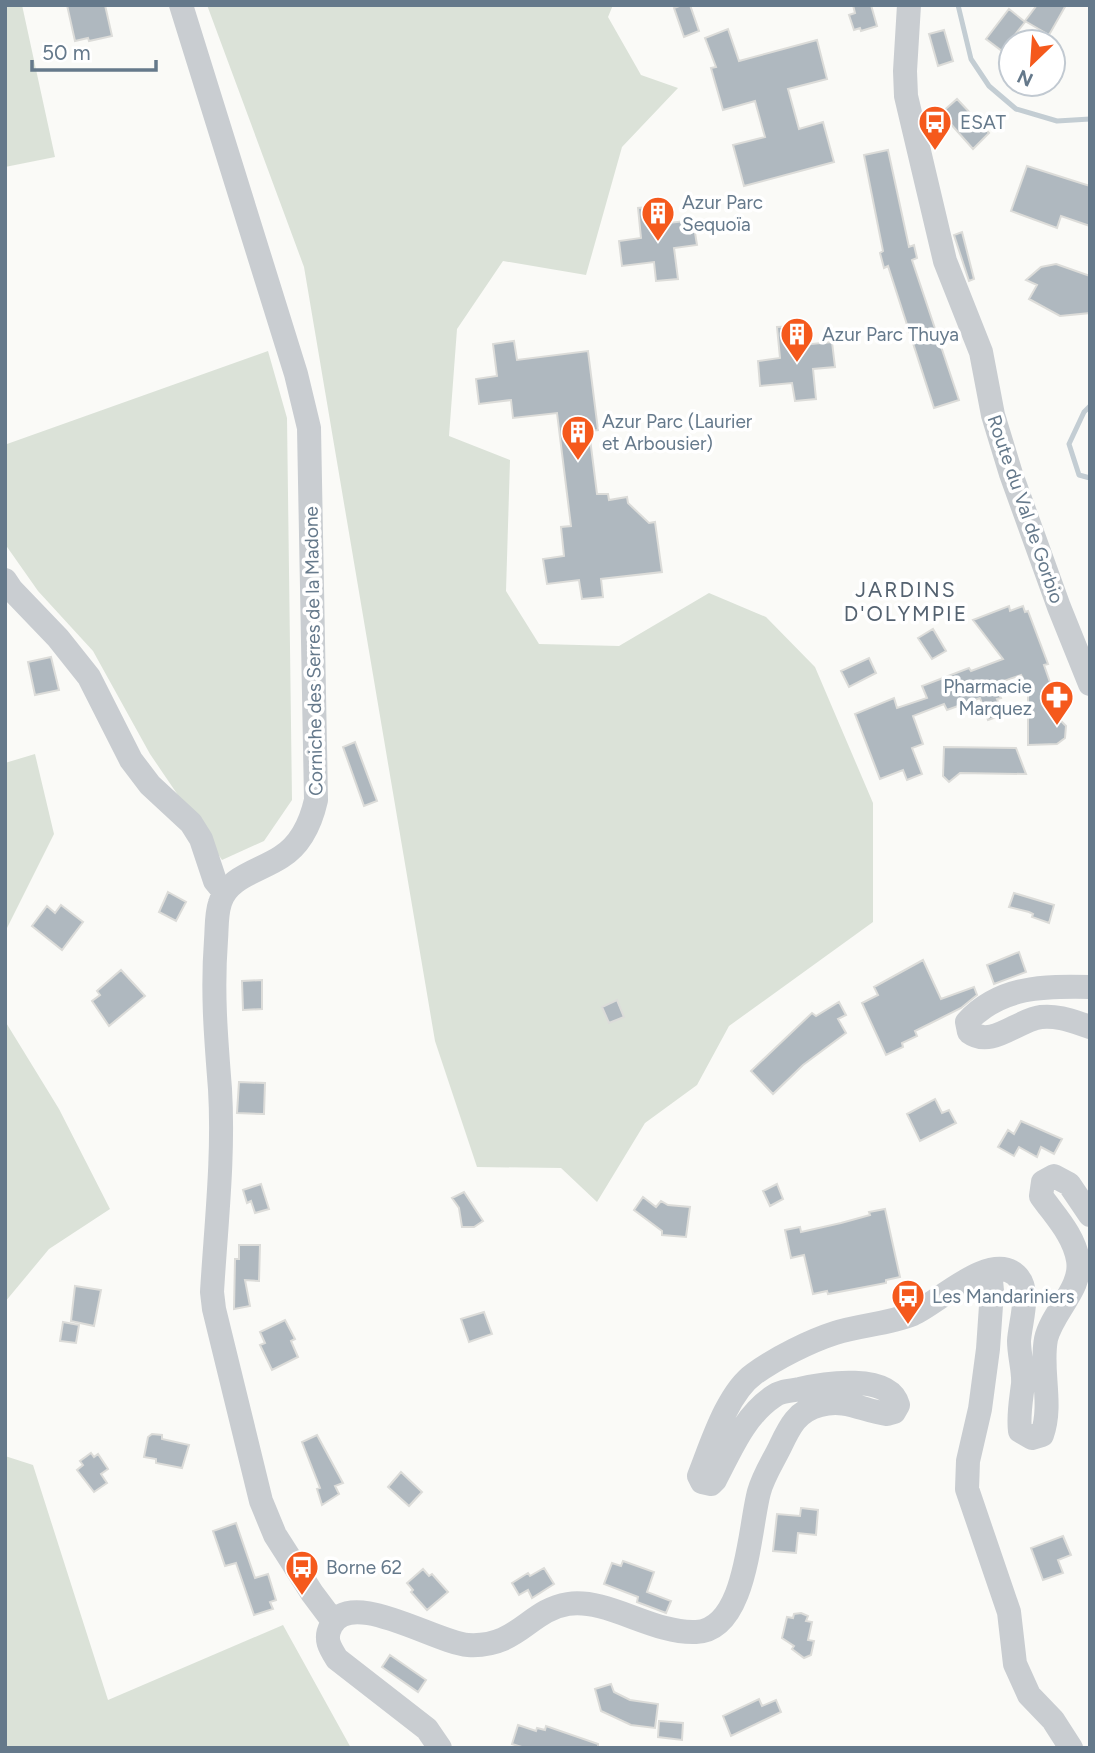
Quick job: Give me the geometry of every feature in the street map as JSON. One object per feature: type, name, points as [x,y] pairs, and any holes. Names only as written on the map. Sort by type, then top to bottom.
[{"type":"street","name":"Corniche des Serres de la Madone","points":[[181,5],[296,374],[309,428],[316,800],[311,820],[300,840],[283,856],[232,883],[223,892]]},
{"type":"street","name":"Route du Val de Gorbio","points":[[909,5],[906,96],[946,261],[981,352],[993,415],[1011,474],[1090,684]]},
{"type":"street","points":[[5,580],[89,677],[131,760],[150,785],[191,823],[196,831],[215,881],[223,892],[219,907],[213,986],[220,1091],[212,1292],[214,1309],[261,1501],[275,1535],[333,1621]]},
{"type":"street","points":[[1090,987],[1043,986],[1020,991],[995,1000],[978,1010],[967,1022],[969,1032],[977,1038],[990,1038],[1040,1017],[1064,1018],[1090,1027]]},
{"type":"street","points":[[440,1748],[427,1729],[337,1660],[328,1645],[328,1632],[333,1621],[349,1611],[367,1612],[448,1641],[466,1645],[492,1645],[521,1631],[549,1610],[569,1604],[590,1604],[676,1632],[701,1632],[719,1622],[731,1610],[741,1587],[760,1490],[790,1426],[801,1412],[821,1404],[846,1402],[887,1414],[894,1412],[898,1405],[897,1399],[888,1391],[872,1385],[827,1382],[776,1394],[752,1414],[715,1480],[706,1484],[699,1476],[715,1436],[740,1390],[752,1375],[813,1341],[836,1332],[914,1314],[968,1279],[1003,1268],[1015,1273],[1022,1282],[1024,1294],[1019,1343],[1023,1382],[1018,1417],[1020,1431],[1032,1438],[1042,1435],[1047,1420],[1046,1341],[1052,1321],[1079,1272],[1072,1240],[1041,1196],[1043,1182],[1054,1176],[1069,1184],[1090,1215]]},
{"type":"street","points":[[990,1270],[992,1291],[989,1349],[980,1409],[968,1461],[967,1489],[1009,1612],[1015,1664],[1029,1695],[1053,1720],[1071,1748]]},
{"type":"shaded area","points":[[5,5],[22,5],[55,157],[5,167]]},
{"type":"shaded area","points":[[207,5],[613,5],[608,17],[641,75],[678,88],[622,147],[586,275],[503,261],[457,329],[449,436],[510,460],[506,591],[539,644],[619,646],[709,593],[766,617],[815,667],[873,803],[873,922],[729,1026],[697,1085],[645,1123],[597,1202],[561,1168],[477,1167],[435,1041],[304,267]]},
{"type":"shaded area","points":[[268,351],[287,418],[292,800],[264,841],[222,860],[150,754],[93,651],[38,591],[5,544],[7,444]]},
{"type":"shaded area","points":[[35,754],[54,834],[5,932],[5,763]]},
{"type":"shaded area","points":[[5,1021],[59,1109],[110,1209],[49,1249],[5,1302]]},
{"type":"shaded area","points":[[5,1456],[33,1465],[108,1700],[283,1625],[351,1748],[5,1748]]},
{"type":"building","points":[[67,5],[105,5],[112,36],[75,41]]},
{"type":"building","points":[[690,5],[699,31],[684,37],[674,8]]},
{"type":"building","points":[[853,5],[871,5],[877,26],[861,31],[860,28],[854,30],[849,15],[855,13]]},
{"type":"building","points":[[1037,5],[1066,5],[1053,28],[1037,28],[1025,21]]},
{"type":"building","points":[[1009,9],[1025,22],[1020,28],[997,28],[997,47],[986,39]]},
{"type":"building","points":[[728,29],[739,61],[817,40],[827,79],[788,89],[799,129],[823,122],[834,162],[744,186],[733,145],[765,137],[755,101],[723,110],[711,68],[716,67],[705,38]]},
{"type":"building","points":[[944,30],[953,61],[938,66],[929,34]]},
{"type":"building","points":[[957,99],[989,133],[973,149],[941,113]]},
{"type":"building","points":[[888,150],[909,247],[914,245],[917,258],[912,260],[959,400],[934,408],[888,266],[884,268],[880,253],[883,251],[864,155]]},
{"type":"building","points":[[1027,166],[1090,186],[1090,226],[1061,216],[1057,228],[1011,211]]},
{"type":"building","name":"Azur Parc Sequoïa","points":[[659,206],[661,224],[693,220],[697,245],[674,248],[678,279],[656,281],[654,262],[622,266],[619,241],[641,238],[638,208]]},
{"type":"building","points":[[962,232],[974,279],[969,281],[954,235]]},
{"type":"building","points":[[1056,264],[1090,276],[1090,313],[1060,316],[1029,299],[1037,285],[1026,280],[1041,267]]},
{"type":"building","name":"Azur Parc Thuya","points":[[799,326],[801,345],[832,342],[835,367],[813,369],[816,399],[795,401],[792,383],[760,386],[758,361],[780,358],[777,327]]},
{"type":"building","name":"Azur Parc (Laurier et Arbousier)","points":[[514,341],[517,360],[588,351],[598,430],[589,431],[597,494],[608,494],[609,500],[627,497],[628,503],[649,523],[655,522],[662,572],[601,579],[603,597],[582,599],[579,580],[547,584],[543,559],[564,556],[561,527],[571,526],[557,413],[513,418],[511,400],[479,404],[476,379],[497,376],[493,344]]},
{"type":"building","points":[[1009,606],[1010,611],[1023,606],[1025,612],[1028,611],[1048,664],[1044,665],[1052,688],[1057,688],[1056,716],[1066,726],[1065,738],[1057,744],[1028,745],[1028,688],[1021,675],[995,684],[1001,698],[997,699],[1003,715],[988,720],[980,698],[947,710],[944,704],[913,716],[923,744],[912,748],[922,774],[907,780],[903,770],[880,779],[855,714],[894,698],[897,708],[927,698],[922,686],[969,668],[971,671],[1003,659],[973,620]]},
{"type":"building","points":[[933,629],[946,651],[932,659],[918,638]]},
{"type":"building","points":[[51,657],[59,690],[35,695],[28,662]]},
{"type":"building","points":[[869,658],[876,673],[849,687],[841,671]]},
{"type":"building","points":[[355,742],[377,801],[364,806],[343,747]]},
{"type":"building","points":[[944,747],[1016,748],[1026,774],[960,773],[949,782],[943,776]]},
{"type":"building","points":[[168,892],[186,902],[176,921],[159,912]]},
{"type":"building","points":[[1014,893],[1054,905],[1049,923],[1032,917],[1033,914],[1029,912],[1009,907]]},
{"type":"building","points":[[61,905],[83,922],[62,950],[32,926],[47,906],[55,913]]},
{"type":"building","points":[[1019,952],[1026,972],[994,984],[987,965]]},
{"type":"building","points":[[923,960],[941,999],[974,987],[977,995],[961,1008],[915,1031],[917,1036],[886,1055],[862,1003],[878,995],[874,987]]},
{"type":"building","points":[[121,970],[145,996],[109,1026],[92,1001],[100,995],[97,991]]},
{"type":"building","points":[[262,980],[262,1009],[243,1010],[242,981]]},
{"type":"building","points":[[617,1000],[624,1017],[609,1023],[602,1007]]},
{"type":"building","points":[[839,1002],[846,1015],[838,1019],[846,1033],[803,1065],[773,1094],[751,1071],[812,1013],[816,1016]]},
{"type":"building","points":[[239,1082],[265,1083],[264,1114],[237,1113]]},
{"type":"building","points":[[935,1099],[942,1113],[949,1110],[956,1123],[920,1141],[907,1114]]},
{"type":"building","points":[[1021,1121],[1062,1139],[1054,1154],[1041,1147],[1037,1157],[1019,1147],[1014,1156],[998,1147],[1008,1130],[1014,1134]]},
{"type":"building","points":[[261,1184],[269,1209],[255,1213],[251,1201],[247,1203],[243,1190]]},
{"type":"building","points":[[777,1184],[783,1199],[770,1206],[763,1191]]},
{"type":"building","points":[[464,1192],[483,1221],[474,1227],[462,1227],[459,1208],[452,1198]]},
{"type":"building","points":[[643,1197],[656,1207],[661,1201],[668,1205],[690,1207],[686,1237],[662,1235],[662,1231],[634,1210]]},
{"type":"building","points":[[885,1209],[900,1277],[886,1280],[886,1283],[828,1294],[827,1291],[813,1294],[804,1255],[791,1258],[785,1230],[800,1227],[801,1232]]},
{"type":"building","points":[[239,1245],[260,1245],[259,1281],[245,1280],[250,1306],[234,1309],[235,1259],[239,1259]]},
{"type":"building","points":[[75,1286],[101,1290],[94,1326],[71,1321]]},
{"type":"building","points":[[484,1312],[492,1334],[469,1342],[461,1319]]},
{"type":"building","points":[[285,1320],[295,1339],[291,1341],[298,1357],[272,1370],[260,1345],[265,1343],[260,1332]]},
{"type":"building","points":[[63,1322],[79,1325],[76,1343],[60,1341]]},
{"type":"building","points":[[152,1434],[189,1445],[182,1468],[156,1463],[156,1459],[144,1457],[148,1437]]},
{"type":"building","points":[[317,1435],[343,1483],[335,1486],[339,1494],[322,1505],[317,1489],[320,1488],[302,1442]]},
{"type":"building","points":[[91,1453],[94,1457],[98,1454],[108,1469],[101,1474],[107,1483],[94,1492],[77,1470],[83,1465],[80,1461]]},
{"type":"building","points":[[401,1472],[422,1492],[409,1506],[388,1487]]},
{"type":"building","points":[[801,1508],[818,1510],[816,1535],[798,1533],[796,1553],[773,1551],[777,1514],[800,1516]]},
{"type":"building","points":[[236,1523],[255,1578],[268,1574],[276,1600],[270,1602],[273,1609],[254,1615],[236,1563],[225,1566],[213,1531]]},
{"type":"building","points":[[1063,1536],[1071,1555],[1058,1560],[1063,1573],[1043,1580],[1031,1548]]},
{"type":"building","points":[[623,1561],[654,1572],[647,1592],[671,1601],[666,1613],[637,1602],[638,1597],[604,1584],[612,1563],[621,1566]]},
{"type":"building","points":[[544,1568],[554,1584],[532,1598],[528,1590],[519,1595],[512,1583],[528,1573],[530,1576]]},
{"type":"building","points":[[423,1569],[429,1576],[432,1574],[448,1592],[427,1610],[411,1592],[413,1590],[407,1583]]},
{"type":"building","points":[[794,1614],[808,1616],[806,1621],[812,1622],[808,1640],[814,1641],[811,1655],[804,1658],[792,1649],[794,1646],[782,1638],[787,1617],[793,1618]]},
{"type":"building","points":[[390,1655],[426,1680],[418,1692],[382,1667]]},
{"type":"building","points":[[611,1684],[614,1692],[630,1700],[658,1704],[655,1728],[631,1725],[601,1711],[595,1689]]},
{"type":"building","points":[[759,1699],[762,1706],[776,1700],[781,1712],[731,1736],[723,1716]]},
{"type":"building","points":[[659,1721],[683,1723],[682,1740],[658,1737]]},
{"type":"building","points":[[518,1725],[536,1731],[537,1728],[545,1730],[546,1726],[598,1744],[598,1748],[525,1748],[512,1744]]},
{"type":"waterway","points":[[958,5],[971,59],[989,86],[1016,109],[1057,121],[1090,119]]},
{"type":"waterway","points":[[1090,406],[1084,412],[1069,444],[1079,475],[1090,478]]},
{"type":"place","name":"ESAT","points":[[935,152]]},
{"type":"place","name":"Azur Parc Sequoïa","points":[[658,243]]},
{"type":"place","name":"Azur Parc Thuya","points":[[797,364]]},
{"type":"place","name":"Azur Parc (Laurier et Arbousier)","points":[[578,462]]},
{"type":"place","name":"Pharmacie Marquez","points":[[1057,727]]},
{"type":"place","name":"Les Mandariniers","points":[[908,1326]]},
{"type":"place","name":"Borne 62","points":[[302,1597]]},
{"type":"district","name":"JARDINS D'OLYMPIE","points":[[906,602]]}]
